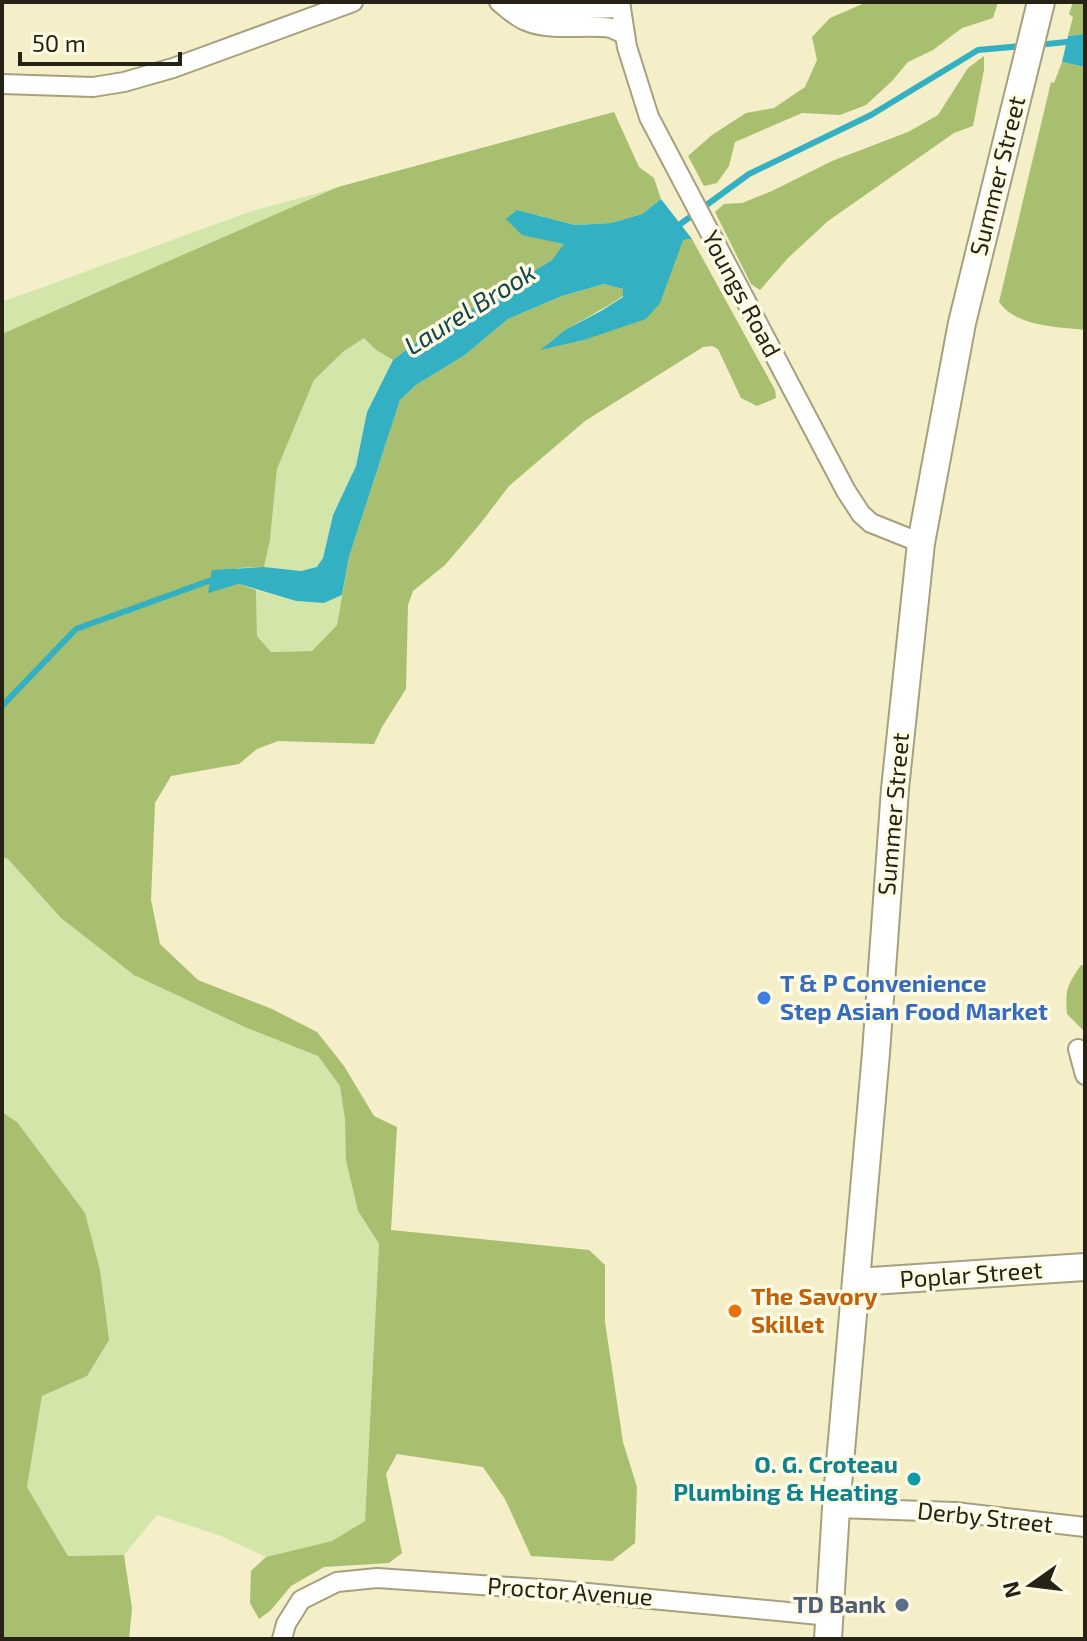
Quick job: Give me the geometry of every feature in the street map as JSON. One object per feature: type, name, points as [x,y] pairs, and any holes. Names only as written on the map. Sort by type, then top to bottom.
[{"type":"main road","name":"Summer Street","points":[[829,1628],[836,1508],[876,1053],[895,789],[921,543],[962,323],[1041,2]]},
{"type":"main road","name":"Poplar Street","points":[[856,1282],[1085,1267]]},
{"type":"street","points":[[2,84],[82,87],[124,82],[173,68],[353,2]]},
{"type":"street","points":[[499,2],[526,21],[539,25],[611,28],[625,37]]},
{"type":"street","points":[[508,2],[551,10],[620,5]]},
{"type":"street","name":"Youngs Road","points":[[620,5],[625,37],[649,117],[834,469],[861,514],[871,523],[921,543]]},
{"type":"street","points":[[1078,1049],[1085,1075]]},
{"type":"street","name":"Derby Street","points":[[836,1508],[955,1512],[1085,1527]]},
{"type":"street","name":"Proctor Avenue","points":[[282,1639],[286,1624],[301,1600],[337,1582],[377,1578],[556,1590],[829,1628]]},
{"type":"green space","points":[[867,2],[998,2],[993,18],[962,28],[933,50],[908,62],[866,105],[840,115],[802,113],[735,142],[729,166],[717,183],[704,186],[688,156],[712,135],[746,113],[774,108],[805,87],[817,60],[812,37],[830,18]]},
{"type":"green space","points":[[1073,2],[1085,2],[1085,34],[1068,36],[1073,17],[1069,14]]},
{"type":"green space","points":[[984,56],[973,126],[954,133],[828,221],[788,258],[760,290],[751,284],[715,212],[724,204],[742,203],[772,191],[832,161],[908,132],[938,115],[968,68]]},
{"type":"green space","points":[[1062,62],[1085,67],[1085,330],[1027,321],[1006,310],[999,302],[1051,82],[1054,83]]},
{"type":"green space","points":[[614,112],[2,359],[2,302],[252,211]]},
{"type":"green space","points":[[614,112],[639,167],[654,178],[661,199],[642,214],[611,223],[575,225],[517,210],[565,244],[552,260],[393,360],[364,338],[344,351],[314,380],[277,469],[264,567],[238,568],[209,592],[239,584],[256,590],[257,636],[271,652],[312,651],[337,625],[349,557],[400,400],[416,385],[465,355],[508,319],[562,296],[604,284],[623,289],[623,296],[570,327],[542,349],[584,340],[683,240],[692,239],[775,390],[776,398],[757,406],[741,398],[718,349],[703,347],[585,421],[509,486],[445,565],[413,591],[408,605],[406,689],[374,744],[278,741],[257,749],[239,764],[171,776],[155,803],[151,900],[160,944],[198,980],[272,1009],[317,1032],[344,1066],[374,1116],[397,1127],[391,1230],[589,1250],[605,1265],[605,1322],[623,1442],[637,1487],[635,1543],[612,1561],[531,1556],[505,1499],[483,1467],[397,1454],[386,1474],[402,1553],[389,1563],[324,1567],[291,1586],[259,1619],[250,1603],[251,1571],[266,1557],[332,1541],[365,1521],[379,1244],[358,1211],[346,1160],[340,1086],[318,1056],[247,1028],[134,975],[61,918],[8,859],[2,857],[2,334],[338,187]]},
{"type":"green space","points":[[364,337],[376,350],[393,360],[367,412],[356,466],[333,515],[323,558],[317,568],[301,571],[264,567],[277,469],[314,380],[344,351]]},
{"type":"green space","points":[[256,590],[296,601],[324,603],[342,595],[337,625],[312,651],[271,652],[257,636]]},
{"type":"green space","points":[[2,857],[247,1028],[318,1056],[340,1086],[358,1211],[379,1244],[365,1521],[332,1541],[266,1557],[221,1536],[157,1515],[124,1555],[68,1556],[27,1487],[42,1396],[87,1376],[17,1122],[2,1112]]},
{"type":"green space","points":[[1081,965],[1085,966],[1085,1032],[1067,1014],[1066,1006],[1068,988]]},
{"type":"green space","points":[[2,1112],[17,1122],[85,1213],[100,1270],[109,1340],[87,1376],[42,1396],[27,1487],[68,1556],[124,1555],[132,1608],[129,1639],[2,1639]]},
{"type":"water","points":[[1085,34],[1085,67],[1062,62],[1068,36]]},
{"type":"water","points":[[661,199],[692,239],[683,240],[660,303],[646,319],[584,340],[540,350],[565,330],[623,297],[623,289],[604,284],[562,296],[508,319],[465,355],[416,385],[400,400],[349,557],[342,595],[324,603],[296,601],[239,584],[208,593],[212,570],[264,567],[301,571],[317,567],[323,558],[333,515],[356,466],[367,412],[393,360],[552,260],[564,244],[522,235],[506,219],[517,210],[575,225],[611,223],[642,214]]},
{"type":"waterway","name":"Laurel Brook","points":[[1038,45],[1085,40]]},
{"type":"waterway","name":"Laurel Brook","points":[[675,228],[749,174],[871,115],[978,50],[1022,46]]},
{"type":"waterway","name":"Laurel Brook","points":[[2,706],[76,629],[217,578]]},
{"type":"place","name":"T & P Convenience Step Asian Food Market","points":[[764,998]]},
{"type":"place","name":"The Savory Skillet","points":[[735,1311]]},
{"type":"place","name":"O. G. Croteau Plumbing & Heating","points":[[914,1479]]},
{"type":"place","name":"TD Bank","points":[[902,1605]]}]
